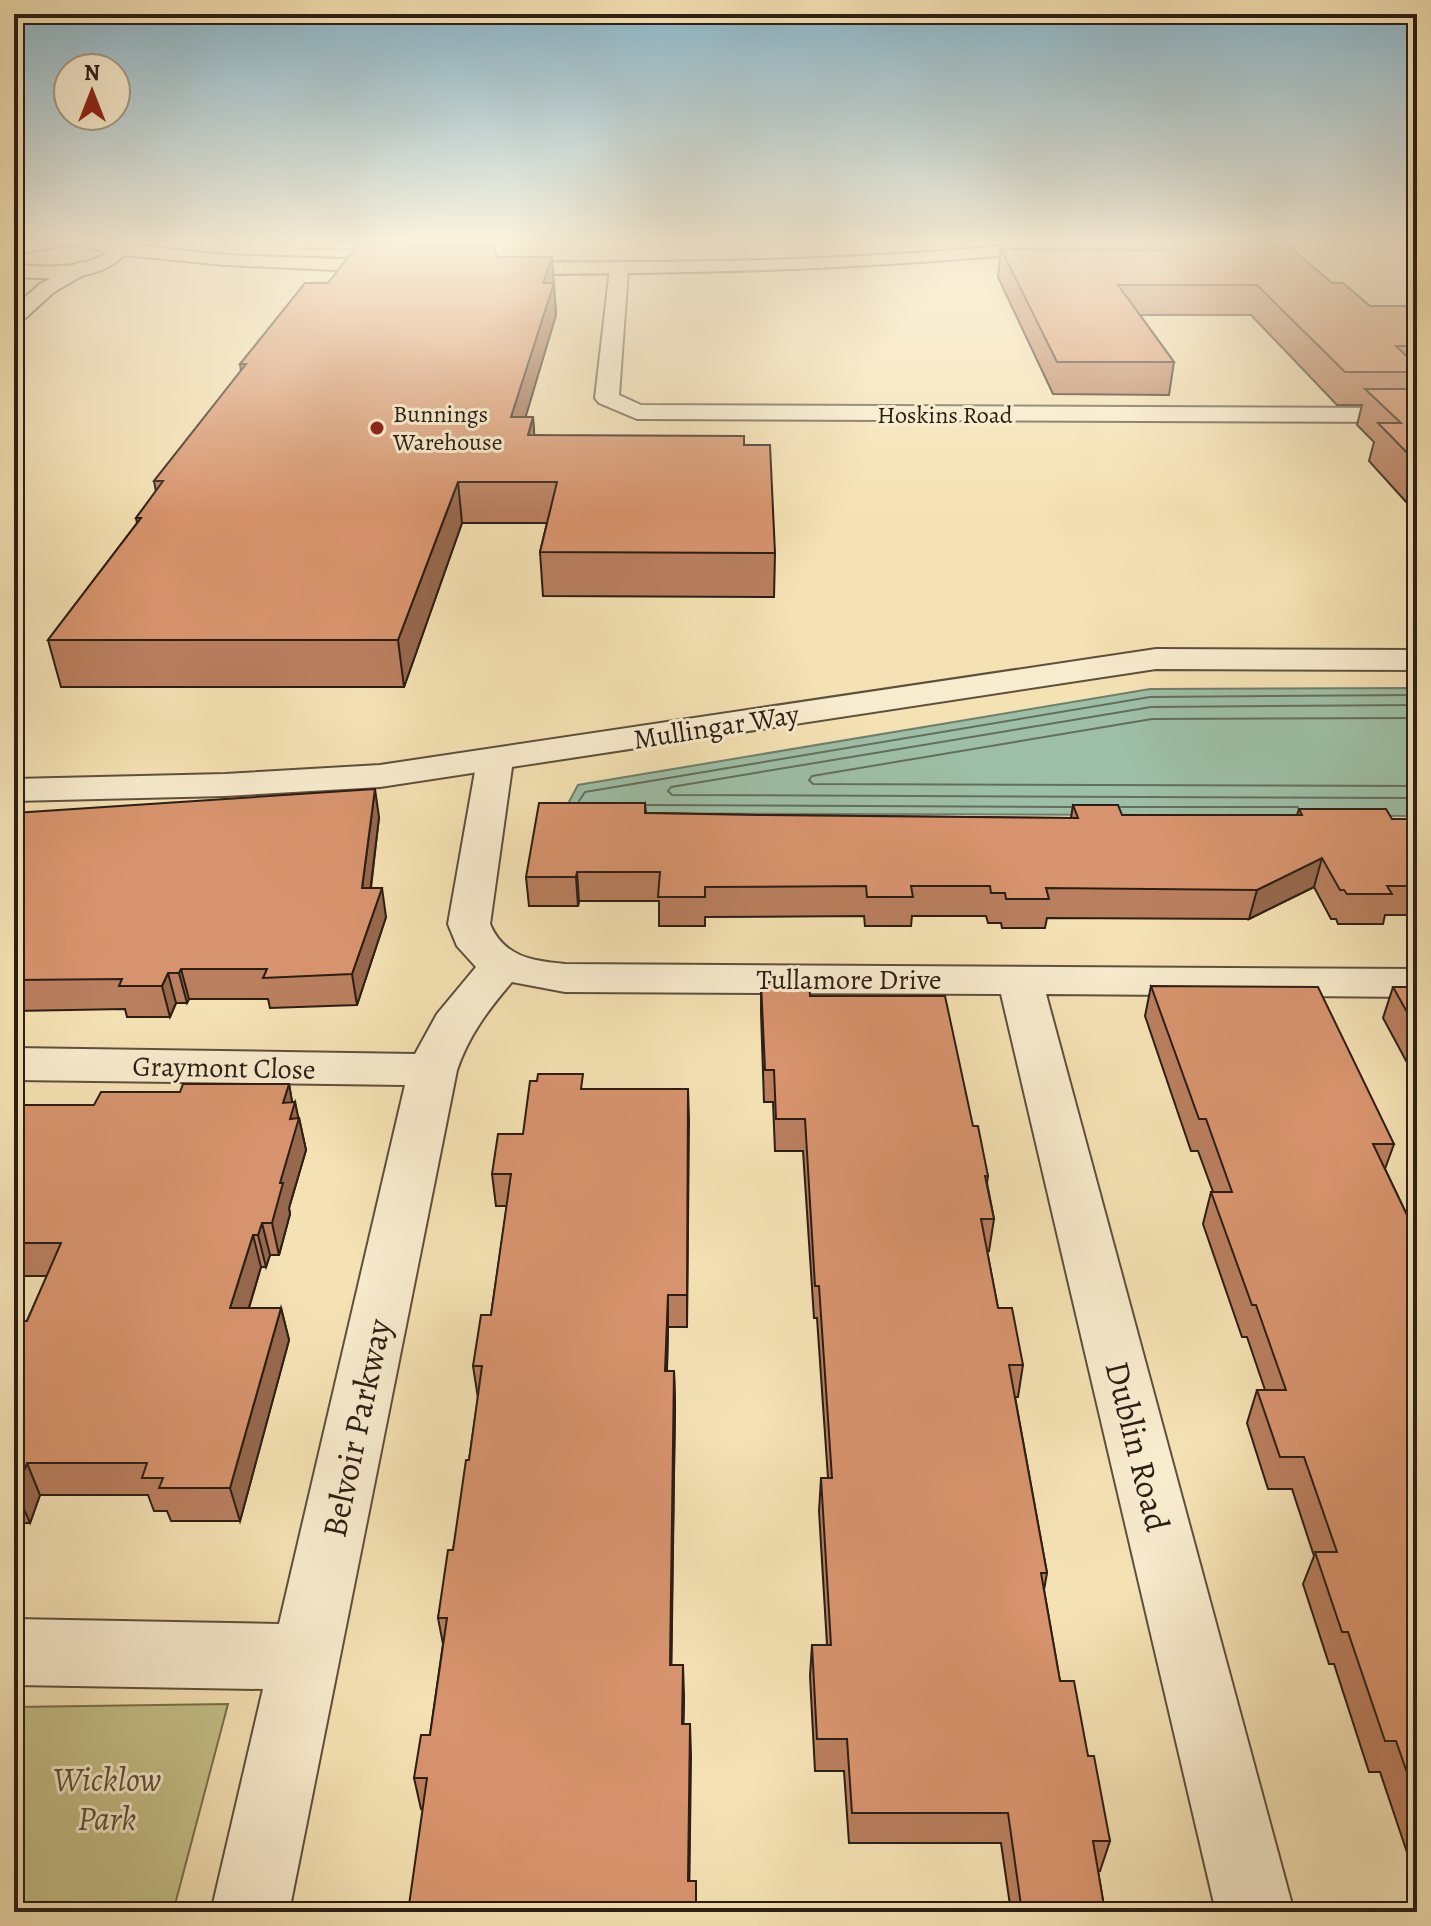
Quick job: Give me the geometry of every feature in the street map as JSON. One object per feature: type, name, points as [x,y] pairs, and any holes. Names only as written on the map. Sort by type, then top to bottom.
[{"type":"street","name":"Hoskins Road","points":[[613,333],[607,398],[637,412],[1417,415]]},
{"type":"street","name":"Mullingar Way","points":[[14,790],[256,784],[380,776],[1156,659],[1417,660]]},
{"type":"street","name":"Tullamore Drive","points":[[495,760],[469,924],[479,947],[504,964],[532,975],[565,978],[1417,983]]},
{"type":"street","name":"Belvoir Parkway","points":[[250,1912],[433,1070],[443,1040],[459,1016],[504,964]]},
{"type":"street","name":"Dublin Road","points":[[1020,980],[1255,1912]]},
{"type":"street","name":"Graymont Close","points":[[14,1064],[433,1070]]},
{"type":"street","points":[[14,1652],[307,1657]]},
{"type":"green space","name":"Wicklow Park","points":[[228,1704],[173,1912],[14,1912],[14,1707]]},
{"type":"water","points":[[1417,688],[1417,816],[563,813],[578,785],[1150,689]]},
{"type":"building","points":[[265,333],[538,333],[511,417],[533,417],[528,435],[744,436],[744,445],[770,445],[775,553],[540,552],[557,482],[458,482],[398,640],[48,640],[141,518],[136,518],[163,481],[154,481],[246,364],[240,364]]},
{"type":"building","points":[[1043,333],[1153,333],[1174,362],[1057,362]]},
{"type":"building","points":[[1305,333],[1417,333],[1417,346],[1396,346],[1417,366],[1417,372],[1345,372]]},
{"type":"building","points":[[1365,389],[1417,389],[1417,463],[1378,423],[1401,423]]},
{"type":"building","points":[[375,789],[362,888],[382,888],[352,974],[263,978],[267,969],[181,969],[179,973],[168,973],[162,986],[119,986],[122,979],[14,980],[14,813]]},
{"type":"building","points":[[539,803],[645,803],[645,813],[1078,818],[1073,805],[1118,805],[1122,815],[1302,815],[1299,809],[1386,809],[1392,819],[1417,819],[1417,886],[1387,886],[1392,894],[1347,894],[1340,890],[1322,858],[1257,890],[1046,888],[1049,899],[1006,899],[1005,893],[991,893],[990,886],[911,886],[913,897],[867,897],[866,886],[705,887],[705,897],[658,897],[660,872],[577,872],[576,877],[526,877]]},
{"type":"building","points":[[761,982],[809,982],[810,996],[945,996],[973,1126],[978,1126],[988,1176],[985,1176],[994,1219],[981,1219],[998,1308],[1012,1308],[1023,1365],[1009,1365],[1047,1573],[1041,1573],[1060,1681],[1074,1681],[1088,1756],[1094,1756],[1110,1841],[1093,1841],[1105,1912],[951,1912],[950,1905],[1021,1905],[1008,1813],[852,1813],[847,1739],[817,1739],[812,1645],[831,1645],[821,1478],[832,1478],[819,1286],[815,1286],[805,1119],[776,1119],[774,1070],[765,1070]]},
{"type":"building","points":[[1151,986],[1318,987],[1394,1144],[1373,1144],[1417,1236],[1417,1801],[1396,1741],[1385,1741],[1348,1632],[1342,1632],[1315,1552],[1337,1552],[1304,1457],[1280,1457],[1257,1390],[1286,1390],[1211,1192],[1232,1192],[1206,1119],[1199,1119]]},
{"type":"building","points":[[1393,987],[1417,987],[1417,1030]]},
{"type":"building","points":[[538,1074],[583,1074],[581,1089],[688,1089],[687,1295],[668,1295],[665,1371],[674,1371],[670,1665],[683,1665],[682,1724],[690,1724],[688,1881],[696,1881],[696,1912],[408,1912],[427,1778],[414,1778],[421,1735],[430,1735],[447,1618],[438,1618],[448,1550],[453,1550],[466,1460],[469,1460],[482,1366],[473,1366],[481,1315],[491,1315],[511,1174],[492,1174],[498,1134],[523,1134],[530,1081],[537,1081]]},
{"type":"building","points":[[183,1084],[289,1084],[283,1103],[295,1102],[290,1119],[299,1118],[272,1223],[262,1223],[258,1235],[253,1235],[230,1308],[281,1308],[230,1488],[159,1488],[163,1478],[142,1478],[147,1463],[27,1463],[14,1491],[14,1321],[27,1321],[61,1243],[14,1243],[14,1105],[94,1105],[101,1092],[180,1092]]},
{"type":"place","name":"Bunnings Warehouse","points":[[377,428]]}]
